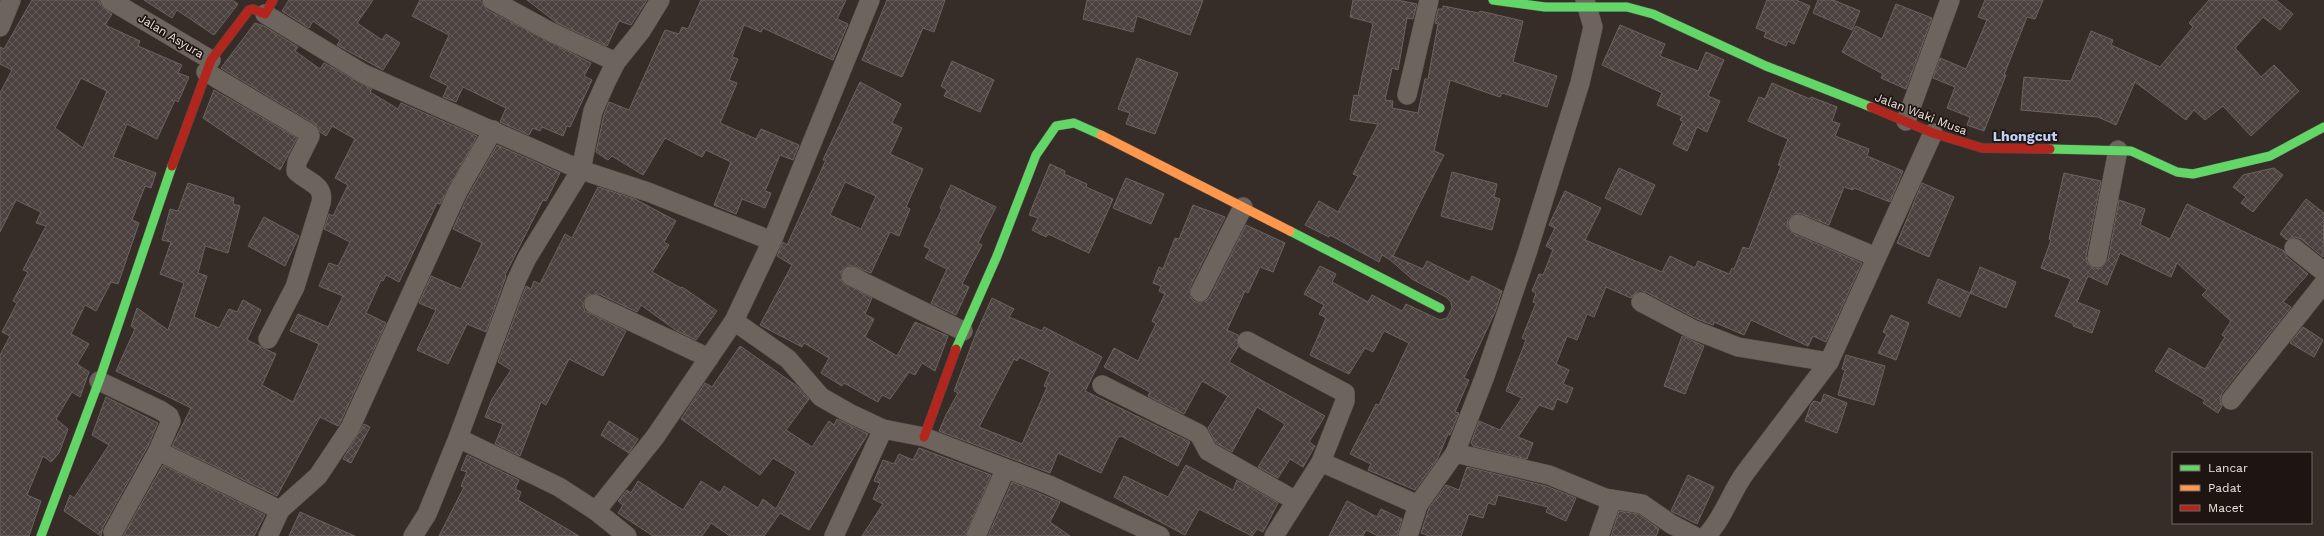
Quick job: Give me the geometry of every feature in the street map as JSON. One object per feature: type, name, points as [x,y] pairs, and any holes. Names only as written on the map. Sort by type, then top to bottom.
[{"type":"street","points":[[0,27],[11,0]]},
{"type":"street","name":"Jalan Asyura","points":[[110,0],[209,66],[242,92],[309,133],[310,136],[297,162],[296,171],[321,189],[323,194],[295,287],[268,339]]},
{"type":"street","points":[[492,0],[549,32],[616,62]]},
{"type":"street","points":[[413,536],[427,514],[458,438],[517,279],[527,258],[581,170],[592,111],[616,62],[641,31],[660,0]]},
{"type":"street","points":[[596,511],[655,437],[734,321],[772,241],[870,0]]},
{"type":"street","points":[[1407,95],[1429,0]]},
{"type":"street","name":"Jalan Waki Musa","points":[[1493,0],[1544,7],[1586,3],[1627,7],[1653,14],[1766,66],[1906,121],[1932,133],[1972,146],[1993,149],[2118,150],[2137,153],[2177,172],[2193,174],[2270,156],[2324,127]]},
{"type":"street","points":[[1906,121],[1950,0]]},
{"type":"street","points":[[1408,536],[1418,505],[1456,453],[1506,315],[1580,83],[1593,27],[1586,3]]},
{"type":"street","points":[[41,536],[100,381],[162,193],[209,66],[249,10],[269,7],[364,74],[581,170],[648,192],[772,241]]},
{"type":"street","points":[[924,437],[964,331],[997,256],[1036,155],[1056,126],[1074,123],[1131,149],[1440,308]]},
{"type":"street","points":[[268,536],[280,510],[318,476],[350,428],[458,191],[493,130]]},
{"type":"street","points":[[1706,536],[1714,529],[1734,489],[1745,473],[1829,362],[1932,133]]},
{"type":"street","points":[[2097,258],[2118,150]]},
{"type":"street","points":[[1200,292],[1243,207]]},
{"type":"street","points":[[1798,224],[1876,257]]},
{"type":"street","points":[[2294,248],[2324,272]]},
{"type":"street","points":[[851,276],[964,331]]},
{"type":"street","points":[[2231,400],[2324,283]]},
{"type":"street","points":[[1641,302],[1692,329],[1738,347],[1829,362]]},
{"type":"street","points":[[594,304],[709,358]]},
{"type":"street","points":[[734,321],[788,359],[821,397],[849,413],[883,428],[924,437],[1005,470],[1049,485],[1160,536]]},
{"type":"street","points":[[1247,341],[1344,394],[1345,400],[1321,462],[1274,536]]},
{"type":"street","points":[[100,381],[169,416],[171,426],[113,532]]},
{"type":"street","points":[[1102,385],[1199,434],[1208,451],[1296,501]]},
{"type":"street","points":[[834,536],[883,428]]},
{"type":"street","points":[[458,438],[540,477],[596,511],[627,536]]},
{"type":"street","points":[[158,452],[280,510]]},
{"type":"street","points":[[1456,453],[1549,475],[1605,498],[1642,504],[1694,536]]},
{"type":"street","points":[[1321,462],[1418,505]]},
{"type":"street","points":[[976,536],[1005,470]]},
{"type":"street","points":[[1599,536],[1610,505],[1605,498]]},
{"type":"building","points":[[32,0],[99,0],[101,6],[112,14],[105,25],[140,41],[138,46],[182,65],[178,73],[189,77],[178,102],[175,100],[157,139],[127,124],[113,157],[156,173],[151,188],[145,186],[132,220],[139,223],[118,284],[111,282],[96,311],[85,305],[71,334],[89,344],[77,364],[89,372],[80,397],[72,392],[56,419],[68,429],[59,453],[51,462],[43,456],[27,495],[41,501],[29,536],[0,536],[0,355],[10,336],[2,332],[17,303],[13,301],[28,272],[23,270],[46,226],[36,223],[41,212],[16,200],[0,232],[0,93],[12,70],[0,64],[0,47],[4,49]],"holes":[[[81,78],[107,91],[83,148],[55,128]]]},
{"type":"building","points":[[144,0],[232,0],[238,4],[214,35],[177,10],[172,18]]},
{"type":"building","points":[[289,0],[373,0],[357,23],[382,40],[386,34],[400,43],[383,70],[337,45],[340,40],[313,21],[309,28],[282,11]]},
{"type":"building","points":[[420,0],[480,0],[487,10],[591,63],[584,76],[592,80],[570,127],[567,126],[563,136],[542,127],[540,131],[533,128],[529,135],[500,122],[506,108],[463,87],[456,102],[443,97],[448,86],[430,77],[449,35],[412,16]]},
{"type":"building","points":[[527,0],[647,0],[631,25],[619,21],[607,46],[557,23]]},
{"type":"building","points":[[701,0],[846,0],[837,19],[848,24],[833,60],[763,28],[761,32],[744,25],[732,57],[738,59],[729,80],[737,83],[720,123],[756,139],[761,129],[799,145],[793,160],[780,155],[765,191],[771,193],[765,208],[742,199],[736,214],[714,205],[731,162],[706,150],[702,157],[665,138],[643,175],[612,156],[608,160],[596,152],[604,114],[609,102],[629,110],[665,30],[679,34],[682,27],[688,29]]},
{"type":"building","points":[[887,0],[945,0],[934,32],[923,28],[902,77],[862,60]]},
{"type":"building","points":[[1087,0],[1203,0],[1190,35],[1137,16],[1133,32],[1083,19]]},
{"type":"building","points":[[1353,0],[1397,0],[1417,4],[1413,19],[1407,18],[1398,70],[1392,68],[1385,100],[1393,101],[1392,108],[1418,113],[1425,79],[1428,79],[1438,24],[1435,23],[1438,9],[1443,9],[1443,6],[1479,13],[1480,11],[1523,21],[1513,62],[1557,76],[1547,107],[1502,93],[1500,97],[1450,80],[1434,151],[1444,155],[1393,256],[1423,269],[1427,261],[1469,282],[1472,276],[1502,291],[1495,312],[1464,378],[1469,380],[1455,412],[1459,413],[1450,435],[1448,434],[1437,460],[1415,490],[1368,470],[1371,464],[1350,454],[1376,404],[1379,405],[1409,343],[1384,331],[1373,352],[1365,348],[1349,374],[1310,355],[1326,318],[1319,314],[1324,305],[1304,294],[1320,266],[1336,274],[1332,282],[1368,302],[1372,295],[1402,311],[1406,304],[1440,320],[1447,318],[1452,308],[1451,302],[1446,297],[1412,279],[1389,259],[1382,255],[1379,262],[1330,235],[1329,237],[1305,225],[1319,201],[1338,212],[1358,176],[1353,174],[1378,124],[1350,120],[1354,95],[1358,96],[1373,23],[1350,17]]},
{"type":"building","points":[[1767,0],[1796,0],[1810,6],[1794,44],[1788,41],[1786,46],[1764,37],[1766,32],[1756,28]]},
{"type":"building","points":[[1818,0],[1833,0],[1860,11],[1852,30],[1813,13]]},
{"type":"building","points":[[1985,0],[2043,0],[2035,19],[2027,17],[1984,131],[1967,125],[1970,117],[1947,108],[1955,87],[1933,78],[1940,58],[1966,69],[1987,20],[1978,17]]},
{"type":"building","points":[[2209,0],[2276,0],[2293,14],[2280,30],[2263,17],[2235,48],[2261,77],[2274,65],[2299,91],[2251,136],[2223,106],[2205,120],[2194,110],[2186,120],[2135,82],[2116,125],[2098,117],[2021,110],[2024,77],[2071,81],[2091,31],[2113,40],[2111,45],[2160,67],[2193,27],[2189,23]]},
{"type":"building","points":[[1896,4],[1932,18],[1906,89],[1881,78],[1883,74],[1842,52],[1856,26],[1882,39]]},
{"type":"building","points":[[255,23],[264,26],[298,47],[295,51],[320,69],[324,63],[372,89],[370,92],[398,109],[401,103],[477,136],[440,204],[437,203],[399,282],[386,275],[383,281],[381,280],[366,313],[386,323],[340,423],[338,426],[320,417],[277,496],[172,446],[191,408],[116,371],[135,329],[131,326],[137,308],[168,330],[184,283],[160,274],[171,242],[162,240],[170,209],[178,211],[188,183],[234,198],[233,204],[240,206],[228,253],[205,246],[198,273],[207,276],[194,317],[219,328],[229,309],[237,312],[243,300],[261,310],[247,340],[276,354],[262,385],[293,402],[319,344],[290,331],[298,314],[328,327],[343,296],[319,286],[329,263],[338,266],[350,242],[324,229],[329,214],[333,216],[348,185],[335,178],[355,139],[332,126],[326,136],[320,132],[315,124],[221,68]]},
{"type":"building","points":[[1620,25],[1665,44],[1660,56],[1698,71],[1706,52],[1724,60],[1708,96],[1720,101],[1707,132],[1697,127],[1687,151],[1673,144],[1683,121],[1680,120],[1682,116],[1657,105],[1662,93],[1602,65]]},
{"type":"building","points":[[1137,58],[1178,73],[1155,134],[1126,124],[1130,113],[1118,109]]},
{"type":"building","points":[[952,61],[994,80],[980,112],[944,96],[947,90],[941,86]]},
{"type":"building","points":[[860,82],[901,104],[892,123],[902,128],[890,154],[923,169],[906,207],[910,209],[899,236],[890,232],[871,273],[850,265],[841,272],[842,282],[872,298],[865,314],[874,319],[865,337],[897,356],[915,322],[948,336],[935,371],[922,363],[915,375],[909,372],[890,399],[882,395],[878,402],[844,383],[842,386],[821,373],[829,358],[804,343],[802,347],[760,325],[792,265],[777,256],[783,242],[787,245],[826,160],[823,160]],"holes":[[[845,182],[876,196],[861,229],[830,215]]]},
{"type":"building","points":[[1772,83],[1810,99],[1811,97],[1837,107],[1832,121],[1840,124],[1835,136],[1869,149],[1867,156],[1903,171],[1890,202],[1854,188],[1853,190],[1844,187],[1829,225],[1796,213],[1788,219],[1787,226],[1794,234],[1862,263],[1826,342],[1813,336],[1808,346],[1751,320],[1744,335],[1714,322],[1713,325],[1697,319],[1646,292],[1636,293],[1631,298],[1606,287],[1594,317],[1587,314],[1577,340],[1567,336],[1556,364],[1569,370],[1563,384],[1573,388],[1567,403],[1557,399],[1553,410],[1539,405],[1518,437],[1533,443],[1527,459],[1473,446],[1471,443],[1479,421],[1500,430],[1522,398],[1506,391],[1526,340],[1522,338],[1536,303],[1533,302],[1536,293],[1532,291],[1539,274],[1543,275],[1553,250],[1546,246],[1555,228],[1549,225],[1565,191],[1601,208],[1585,240],[1662,272],[1670,256],[1695,268],[1698,261],[1729,274],[1732,268],[1734,269],[1743,247],[1749,249],[1781,166],[1778,165],[1788,139],[1748,121],[1759,97],[1765,99]]},
{"type":"building","points":[[214,90],[297,138],[280,170],[203,118]]},
{"type":"building","points":[[497,145],[560,173],[546,201],[543,200],[505,275],[506,276],[486,332],[467,324],[448,364],[417,350],[436,310],[419,303],[431,276],[461,289],[482,243],[453,229],[468,196]]},
{"type":"building","points":[[1050,164],[1065,171],[1064,174],[1087,184],[1086,187],[1113,199],[1089,253],[1048,234],[1046,237],[1032,230],[1038,218],[1029,215]]},
{"type":"building","points":[[1619,168],[1655,185],[1641,215],[1605,198]]},
{"type":"building","points":[[2274,168],[2283,175],[2253,212],[2241,203],[2246,197],[2233,187],[2243,175]]},
{"type":"building","points":[[1452,172],[1497,184],[1494,197],[1500,199],[1492,230],[1441,216]]},
{"type":"building","points":[[2064,173],[2101,181],[2086,256],[2087,262],[2095,269],[2101,268],[2108,260],[2119,200],[2145,209],[2140,225],[2170,239],[2187,204],[2284,251],[2287,257],[2308,274],[2283,302],[2291,307],[2222,393],[2220,399],[2222,406],[2218,413],[2203,403],[2205,400],[2155,371],[2169,348],[2205,369],[2225,337],[2222,335],[2231,321],[2202,295],[2207,290],[2177,263],[2171,277],[2120,253],[2107,285],[2088,276],[2077,302],[2100,311],[2092,333],[2073,326],[2074,324],[2055,316],[2071,279],[2041,268],[2051,240],[2049,239]]},
{"type":"building","points":[[1126,178],[1164,194],[1151,224],[1113,208]]},
{"type":"building","points":[[1922,183],[1954,197],[1929,257],[1897,243]]},
{"type":"building","points":[[951,185],[996,207],[978,243],[982,245],[962,284],[969,287],[956,315],[931,303],[947,269],[925,258],[930,249],[924,246],[942,209],[940,208]]},
{"type":"building","points":[[598,187],[635,199],[676,221],[664,242],[669,245],[652,272],[681,288],[682,287],[717,311],[696,340],[677,331],[641,305],[637,312],[599,294],[587,295],[583,305],[585,311],[626,331],[603,376],[569,359],[546,405],[541,402],[520,456],[495,444],[503,424],[485,417],[492,399],[511,370],[498,362],[526,286],[531,289],[534,281],[540,284],[565,234],[572,238]]},
{"type":"building","points":[[2306,199],[2324,213],[2323,257],[2301,239],[2295,237],[2287,240],[2280,234]]},
{"type":"building","points":[[1193,205],[1225,217],[1190,287],[1191,298],[1195,302],[1206,301],[1210,297],[1246,225],[1285,243],[1273,272],[1260,267],[1248,293],[1245,291],[1227,330],[1238,335],[1238,347],[1229,362],[1325,416],[1309,442],[1315,446],[1303,467],[1290,459],[1278,478],[1258,467],[1285,424],[1257,407],[1232,452],[1216,443],[1208,428],[1228,396],[1202,381],[1184,414],[1148,396],[1150,392],[1104,367],[1114,348],[1138,361],[1156,324],[1152,321],[1165,294],[1159,291],[1161,286],[1153,283],[1159,267],[1163,269],[1175,238],[1179,239]]},
{"type":"building","points":[[264,217],[299,236],[285,266],[248,246]]},
{"type":"building","points":[[1980,267],[2016,282],[2006,308],[1970,293]]},
{"type":"building","points":[[1938,279],[1970,293],[1960,317],[1928,303]]},
{"type":"building","points":[[992,298],[1014,309],[1009,317],[1042,331],[1044,327],[1102,357],[1085,391],[1190,442],[1178,466],[1121,436],[1118,437],[1101,473],[1058,453],[1050,473],[939,431],[958,393],[954,391],[975,336]],"holes":[[[1019,357],[1050,372],[1044,386],[1047,387],[1022,444],[979,427],[1014,359],[1017,361]]]},
{"type":"building","points":[[1891,315],[1909,323],[1896,360],[1878,353],[1887,334],[1883,332]]},
{"type":"building","points":[[2303,327],[2323,340],[2314,357],[2290,343]]},
{"type":"building","points":[[1682,336],[1704,346],[1685,394],[1664,386]]},
{"type":"building","points":[[740,346],[797,386],[809,399],[786,430],[812,447],[829,421],[834,425],[837,419],[868,434],[809,530],[780,513],[764,536],[730,536],[711,523],[702,536],[653,536],[618,513],[623,505],[618,501],[627,490],[631,493],[638,481],[683,510],[701,481],[720,493],[724,486],[758,508],[763,499],[776,509],[796,472],[773,458],[760,475],[681,419],[705,383],[712,387]]},
{"type":"building","points":[[1846,355],[1885,366],[1874,405],[1838,395],[1845,370],[1842,369]]},
{"type":"building","points":[[1824,394],[1847,403],[1837,433],[1805,421],[1811,404],[1814,401],[1821,403]]},
{"type":"building","points":[[106,397],[158,423],[148,446],[103,527],[101,536],[64,511],[70,495],[74,498],[109,445],[92,435]]},
{"type":"building","points":[[609,421],[638,439],[629,453],[601,435]]},
{"type":"building","points":[[364,424],[370,427],[351,463],[343,459]]},
{"type":"building","points":[[919,448],[991,475],[965,536],[862,536],[883,504],[873,499],[880,483],[874,481],[883,460],[894,464],[899,454],[913,460]]},
{"type":"building","points":[[467,455],[519,480],[515,489],[521,492],[518,500],[579,536],[439,536],[464,487],[461,486],[467,472],[461,470]]},
{"type":"building","points":[[163,465],[265,515],[254,536],[123,536]]},
{"type":"building","points":[[1186,465],[1233,490],[1237,480],[1278,503],[1263,532],[1257,529],[1252,536],[1199,509],[1185,535],[1114,497],[1124,476],[1168,497]]},
{"type":"building","points":[[1467,467],[1546,486],[1576,498],[1566,521],[1546,512],[1548,507],[1498,495],[1495,505],[1488,503],[1483,518],[1469,514],[1461,536],[1429,536],[1421,533],[1429,508],[1446,485],[1459,490]]},
{"type":"building","points":[[1688,475],[1714,487],[1697,524],[1671,511]]},
{"type":"building","points":[[1012,482],[1060,502],[1050,522],[1070,536],[988,536]]},
{"type":"building","points":[[1347,501],[1377,517],[1381,509],[1402,519],[1397,536],[1378,536],[1366,530],[1363,536],[1329,536]]},
{"type":"building","points":[[1619,511],[1638,514],[1659,529],[1656,536],[1611,536]]},
{"type":"building","points":[[300,512],[309,516],[355,536],[289,536]]},
{"type":"traffic: fast","points":[[1493,0],[1545,7],[1627,7],[1653,14],[1766,66],[1871,107]]},
{"type":"traffic: fast","points":[[956,349],[997,256],[1036,155],[1056,126],[1074,123],[1101,135]]},
{"type":"traffic: fast","points":[[2050,149],[2131,151],[2177,172],[2193,174],[2270,156],[2324,127]]},
{"type":"traffic: fast","points":[[41,536],[99,381],[172,166]]},
{"type":"traffic: fast","points":[[1290,231],[1440,308]]},
{"type":"traffic: slow","points":[[1101,135],[1290,231]]},
{"type":"traffic: jam","points":[[172,166],[211,60],[249,10],[253,9],[265,14],[273,0]]},
{"type":"traffic: jam","points":[[1871,107],[1933,133],[1982,148],[2050,149]]},
{"type":"traffic: jam","points":[[924,437],[956,349]]},
{"type":"district","name":"Lhongcut","points":[[2025,136]]}]
